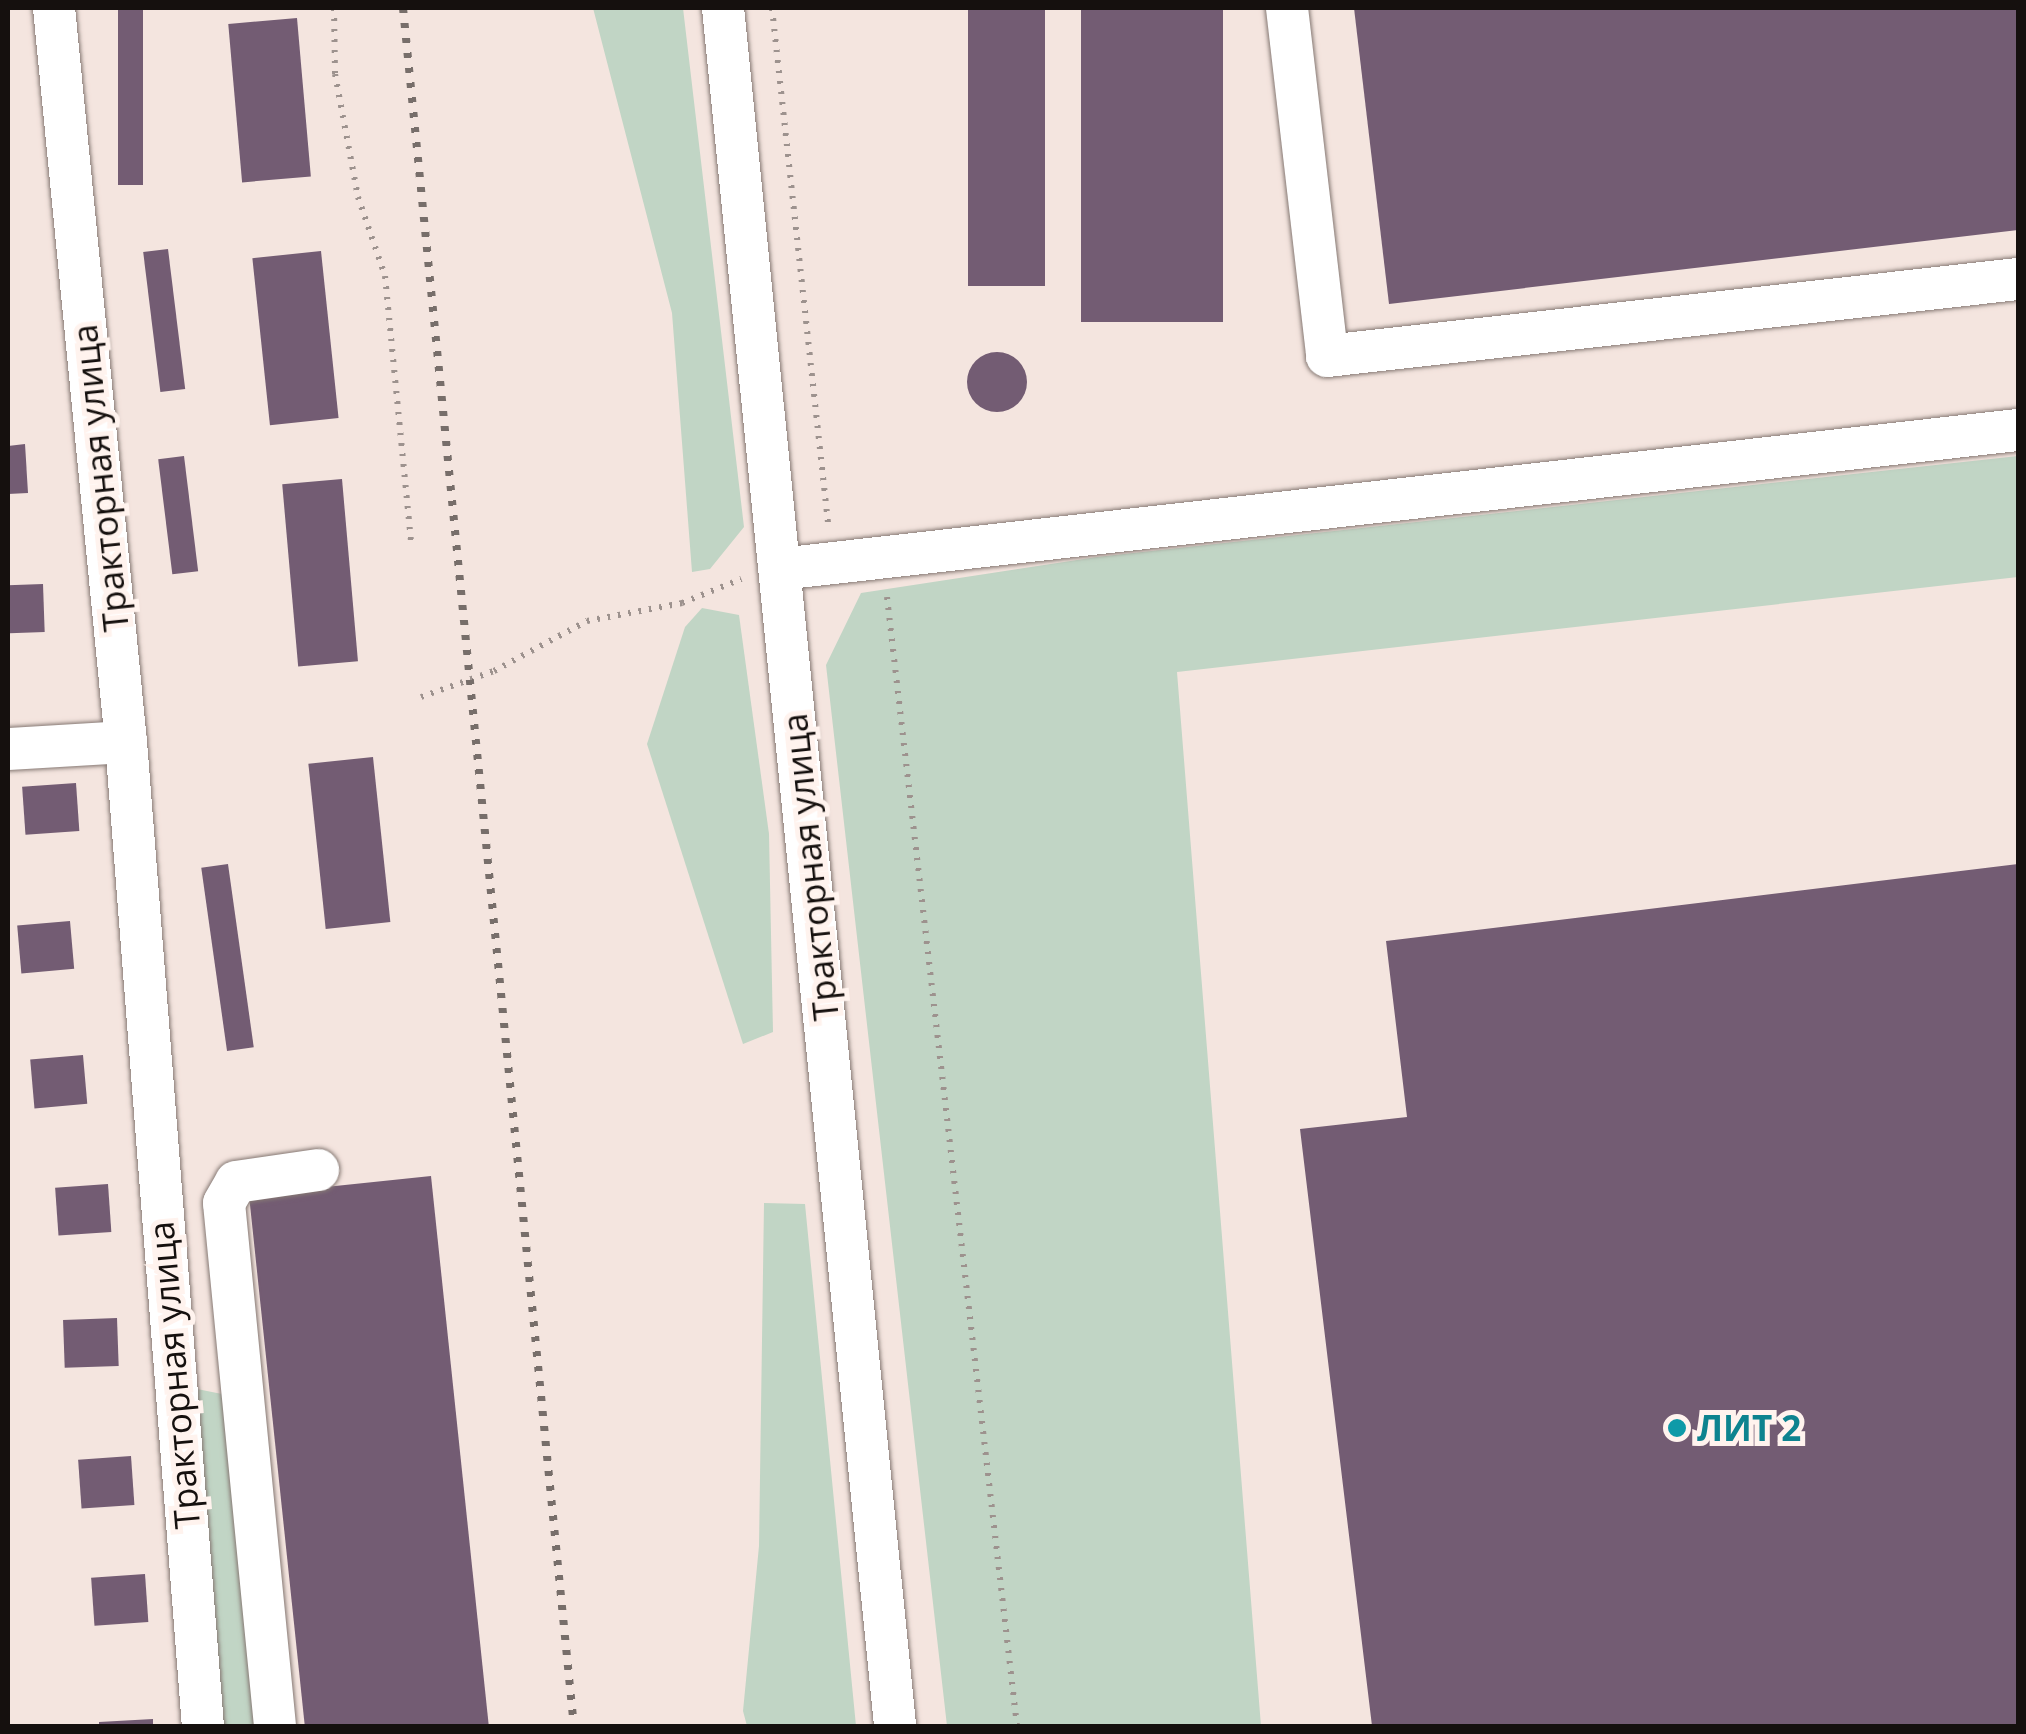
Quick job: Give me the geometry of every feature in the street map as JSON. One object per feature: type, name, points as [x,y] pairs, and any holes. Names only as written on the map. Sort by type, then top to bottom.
[{"type":"street","name":"Тракторная улица","points":[[54,8],[126,742],[203,1726]]},
{"type":"street","name":"Тракторная улица","points":[[723,8],[895,1726]]},
{"type":"street","points":[[1287,8],[1327,356],[2018,279]]},
{"type":"street","points":[[780,569],[2018,430]]},
{"type":"street","points":[[8,749],[126,742]]},
{"type":"street","points":[[275,1726],[224,1202],[236,1182],[318,1170]]},
{"type":"path","points":[[334,8],[334,74],[358,197],[386,276],[411,542]]},
{"type":"path","points":[[772,8],[830,563]]},
{"type":"path","points":[[882,556],[1017,1726]]},
{"type":"path","points":[[421,697],[494,672],[586,621],[668,606],[780,569]]},
{"type":"green space","points":[[593,8],[683,8],[744,527],[710,569],[692,572],[672,313]]},
{"type":"green space","points":[[2018,456],[2018,577],[1177,672],[1261,1726],[947,1726],[826,665],[861,593],[1097,557]]},
{"type":"green space","points":[[702,608],[739,615],[769,834],[773,1032],[743,1044],[647,744],[685,627]]},
{"type":"green space","points":[[764,1203],[805,1204],[856,1726],[747,1726],[743,1711],[759,1546]]},
{"type":"green space","points":[[187,1387],[222,1394],[260,1726],[219,1726]]},
{"type":"building","points":[[118,8],[143,8],[143,185],[118,185]]},
{"type":"building","points":[[968,8],[1045,8],[1045,286],[968,286]]},
{"type":"building","points":[[1081,8],[1223,8],[1223,322],[1081,322]]},
{"type":"building","points":[[1354,8],[2018,8],[2018,230],[1389,304]]},
{"type":"building","points":[[297,18],[311,176],[242,182],[228,24]]},
{"type":"building","points":[[168,249],[185,389],[160,392],[143,252]]},
{"type":"building","points":[[321,251],[339,418],[270,425],[252,258]]},
{"type":"building","points":[[997,352],[1018,361],[1027,382],[1018,403],[997,412],[976,403],[967,382],[976,361]]},
{"type":"building","points":[[25,444],[28,493],[8,494],[8,446]]},
{"type":"building","points":[[184,456],[198,571],[172,574],[158,459]]},
{"type":"building","points":[[342,479],[358,661],[298,667],[282,484]]},
{"type":"building","points":[[43,584],[45,632],[10,633],[8,585]]},
{"type":"building","points":[[373,757],[390,922],[326,929],[308,764]]},
{"type":"building","points":[[76,783],[79,831],[25,835],[22,787]]},
{"type":"building","points":[[228,864],[254,1047],[227,1051],[201,868]]},
{"type":"building","name":"ЛИТ 2","points":[[2018,864],[2018,1726],[1372,1726],[1300,1129],[1407,1117],[1386,941]]},
{"type":"building","points":[[70,921],[74,969],[21,973],[17,926]]},
{"type":"building","points":[[83,1055],[87,1104],[34,1108],[30,1060]]},
{"type":"building","points":[[431,1176],[489,1726],[305,1726],[249,1195]]},
{"type":"building","points":[[108,1184],[111,1232],[58,1236],[55,1188]]},
{"type":"building","points":[[117,1318],[119,1366],[65,1368],[63,1320]]},
{"type":"building","points":[[131,1456],[134,1505],[82,1509],[78,1460]]},
{"type":"building","points":[[145,1574],[148,1622],[94,1626],[91,1578]]},
{"type":"building","points":[[153,1719],[153,1726],[99,1726],[99,1722]]},
{"type":"railway","points":[[403,8],[574,1726]]},
{"type":"place","name":"ЛИТ 2","points":[[1677,1428]]}]
